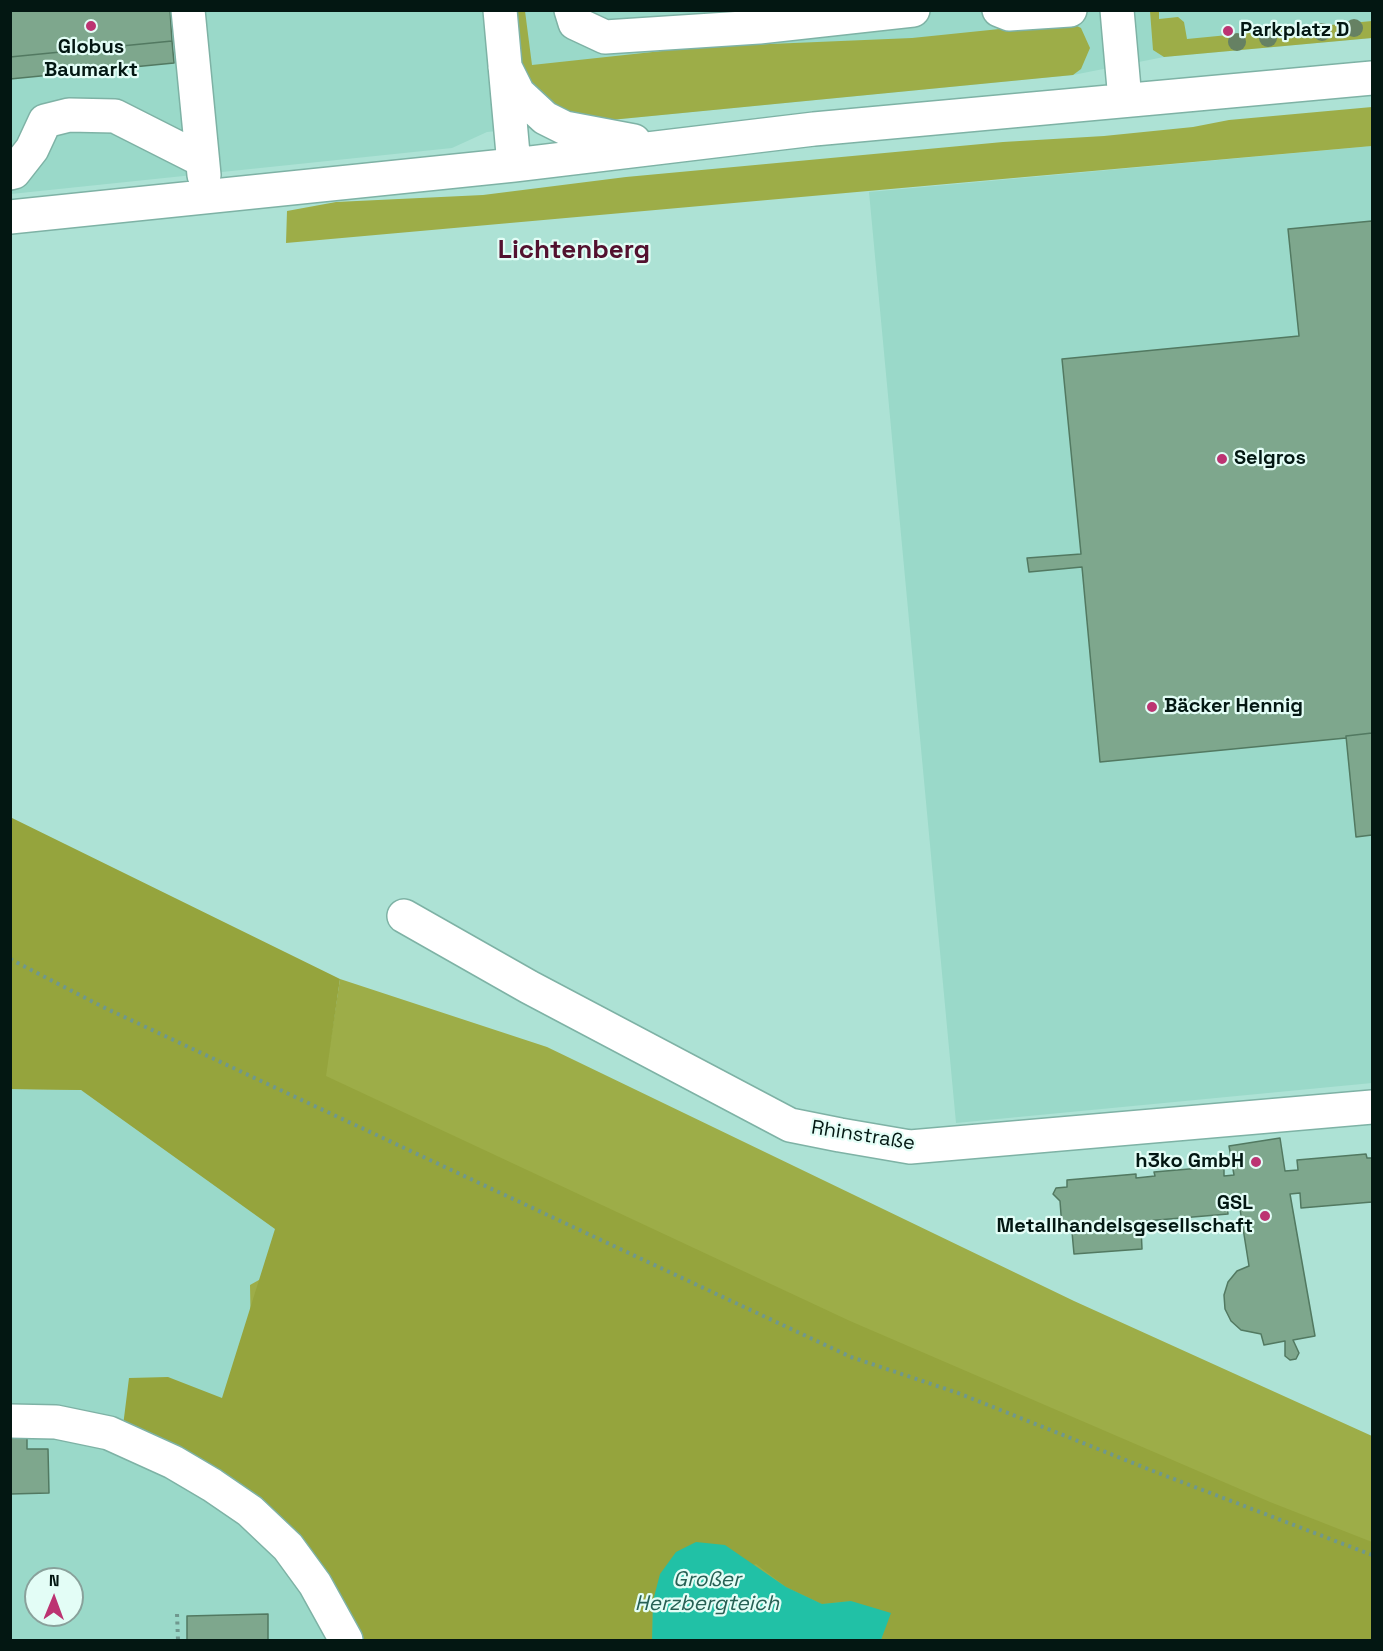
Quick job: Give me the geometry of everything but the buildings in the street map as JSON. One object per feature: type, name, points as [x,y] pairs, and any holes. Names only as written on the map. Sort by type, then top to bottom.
[{"type":"lane","points":[[188,10],[206,198]]},
{"type":"lane","points":[[500,10],[514,165]]},
{"type":"lane","points":[[571,10],[575,22],[605,37],[759,27],[913,10]]},
{"type":"lane","points":[[999,10],[1009,15],[1070,10]]},
{"type":"lane","points":[[1117,10],[1125,100]]},
{"type":"lane","points":[[505,67],[518,93],[545,118],[565,128],[614,138],[674,146]]},
{"type":"lane","points":[[10,217],[514,165],[814,129],[1372,78]]},
{"type":"lane","points":[[10,173],[32,149],[45,121],[69,115],[115,116],[202,160]]},
{"type":"lane","name":"Rhinstraße","points":[[404,916],[529,987],[790,1125],[840,1135],[910,1147],[1372,1107]]},
{"type":"lane","points":[[10,1421],[56,1422],[109,1433],[173,1462],[212,1485],[250,1511],[288,1547],[315,1584],[346,1641]]},
{"type":"path","points":[[10,960],[103,1007],[851,1357],[958,1393],[1372,1555]]},
{"type":"path","points":[[177,1614],[178,1641]]},
{"type":"shaded area","points":[[11,11],[1372,11],[1372,38],[1164,57],[1073,75],[487,132],[452,148],[11,194]]},
{"type":"shaded area","points":[[514,11],[525,11],[532,65],[699,47],[912,38],[1058,23],[1073,24],[1081,28],[1090,48],[1081,69],[1073,75],[590,122],[537,97],[519,62]]},
{"type":"shaded area","points":[[1150,11],[1159,11],[1159,19],[1178,17],[1184,22],[1187,39],[1372,21],[1372,38],[1164,57],[1153,50]]},
{"type":"shaded area","points":[[1372,107],[1372,146],[286,243],[287,211],[336,202],[483,195],[626,177],[1003,142],[1104,136],[1193,127],[1229,120]]},
{"type":"shaded area","points":[[1372,146],[1372,1083],[956,1123],[869,192]]},
{"type":"shaded area","points":[[10,817],[340,979],[326,1076],[850,1321],[1270,1502],[1372,1542],[1372,1640],[881,1640],[885,1628],[851,1601],[822,1604],[786,1587],[756,1564],[653,1601],[652,1640],[358,1640],[326,1591],[123,1426],[129,1378],[168,1377],[222,1398],[275,1229],[81,1090],[11,1089]]},
{"type":"shaded area","points":[[10,918],[325,1076],[340,979],[547,1047],[1074,1301],[1372,1436],[1372,1640],[358,1640],[254,1499],[250,1285],[404,1199],[190,1091],[11,1089]]},
{"type":"shaded area","points":[[11,1089],[80,1090],[405,1199],[358,1640],[11,1640]]},
{"type":"water","name":"Großer Herzbergteich","points":[[696,1542],[725,1545],[786,1587],[822,1604],[851,1601],[891,1613],[881,1640],[652,1640],[653,1601],[660,1574],[676,1552]]},
{"type":"place","name":"Globus Baumarkt","points":[[91,26]]},
{"type":"place","name":"Parkplatz D","points":[[1228,31]]},
{"type":"place","name":"Selgros","points":[[1222,459]]},
{"type":"place","name":"Bäcker Hennig","points":[[1152,707]]},
{"type":"place","name":"h3ko GmbH","points":[[1256,1162]]},
{"type":"place","name":"GSL Metallhandelsgesellschaft","points":[[1265,1216]]},
{"type":"district","name":"Lichtenberg","points":[[574,251]]}]
